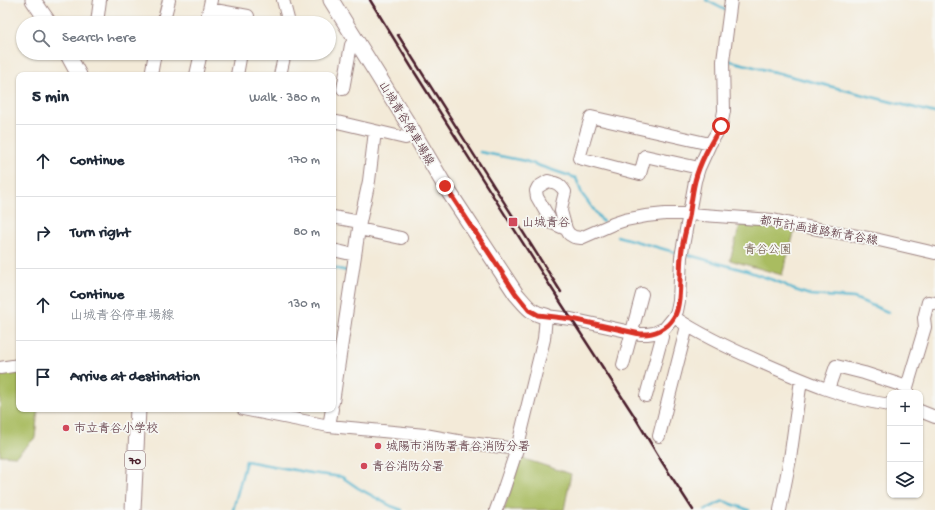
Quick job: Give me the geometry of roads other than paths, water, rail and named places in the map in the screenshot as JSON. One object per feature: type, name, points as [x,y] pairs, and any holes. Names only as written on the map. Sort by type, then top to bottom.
[{"type":"main road","points":[[33,0],[44,16]]},
{"type":"main road","name":"山城青谷停車場線","points":[[330,0],[342,16],[355,40],[415,135],[445,186],[516,294],[529,310],[538,315],[546,316]]},
{"type":"main road","points":[[71,60],[77,72]]},
{"type":"main road","name":"70","points":[[133,510],[138,412]]},
{"type":"street","points":[[98,16],[100,0]]},
{"type":"street","points":[[165,16],[169,0]]},
{"type":"street","points":[[283,0],[287,16]]},
{"type":"street","points":[[496,510],[504,491],[517,449],[544,339],[546,316],[572,319],[640,334],[647,334],[654,333],[665,328],[677,311],[682,253],[695,181],[710,144],[721,126],[724,111],[723,60],[731,0]]},
{"type":"street","points":[[207,16],[210,4],[248,16]]},
{"type":"street","points":[[343,89],[351,45],[355,40]]},
{"type":"street","points":[[152,72],[154,60]]},
{"type":"street","points":[[197,72],[199,60]]},
{"type":"street","points":[[238,72],[240,60]]},
{"type":"street","points":[[281,72],[283,60]]},
{"type":"street","points":[[699,168],[645,156],[640,174],[579,158],[592,117],[710,144]]},
{"type":"street","points":[[336,122],[405,138],[415,135]]},
{"type":"street","points":[[336,382],[355,255],[369,181],[375,131]]},
{"type":"street","name":"都市計画道路新青谷線","points":[[566,229],[569,234],[574,237],[581,238],[624,220],[665,214],[689,214],[773,220],[879,240],[935,253]]},
{"type":"street","points":[[336,218],[401,238]]},
{"type":"street","points":[[336,251],[355,255]]},
{"type":"street","points":[[623,365],[642,294]]},
{"type":"street","points":[[828,389],[836,366],[864,373],[907,390],[925,327],[924,318],[928,302],[935,303]]},
{"type":"street","points":[[674,317],[687,326],[731,349],[801,380],[851,397],[887,405]]},
{"type":"street","points":[[659,436],[687,326]]},
{"type":"street","points":[[646,396],[662,337],[661,330]]},
{"type":"street","points":[[0,368],[16,366]]},
{"type":"street","points":[[780,510],[790,459],[801,380]]},
{"type":"street","points":[[258,412],[329,426],[425,435],[463,442],[517,449]]},
{"type":"street","points":[[329,426],[331,412]]},
{"type":"street","points":[[923,412],[935,417]]},
{"type":"waterway","points":[[706,0],[725,10]]},
{"type":"waterway","points":[[727,60],[935,113]]},
{"type":"waterway","points":[[480,152],[525,161],[576,178],[582,194],[603,222]]},
{"type":"waterway","points":[[617,236],[678,253]]},
{"type":"waterway","points":[[685,254],[747,271],[810,295],[854,298],[888,312]]},
{"type":"waterway","points":[[336,269],[348,271]]},
{"type":"waterway","points":[[233,510],[246,461],[342,477],[358,488],[391,506],[402,510]]},
{"type":"waterway","points":[[705,510],[723,501],[749,510]]},
{"type":"railway","points":[[370,0],[693,510]]},
{"type":"railway","points":[[398,35],[561,292]]},
{"type":"place","name":"山城青谷","points":[[513,222]]},
{"type":"place","name":"市立青谷小学校","points":[[66,428]]},
{"type":"place","name":"城陽市消防署青谷消防分署","points":[[378,446]]},
{"type":"place","name":"青谷消防分署","points":[[364,466]]},
{"type":"park label","name":"青谷公園","points":[[768,249]]}]
